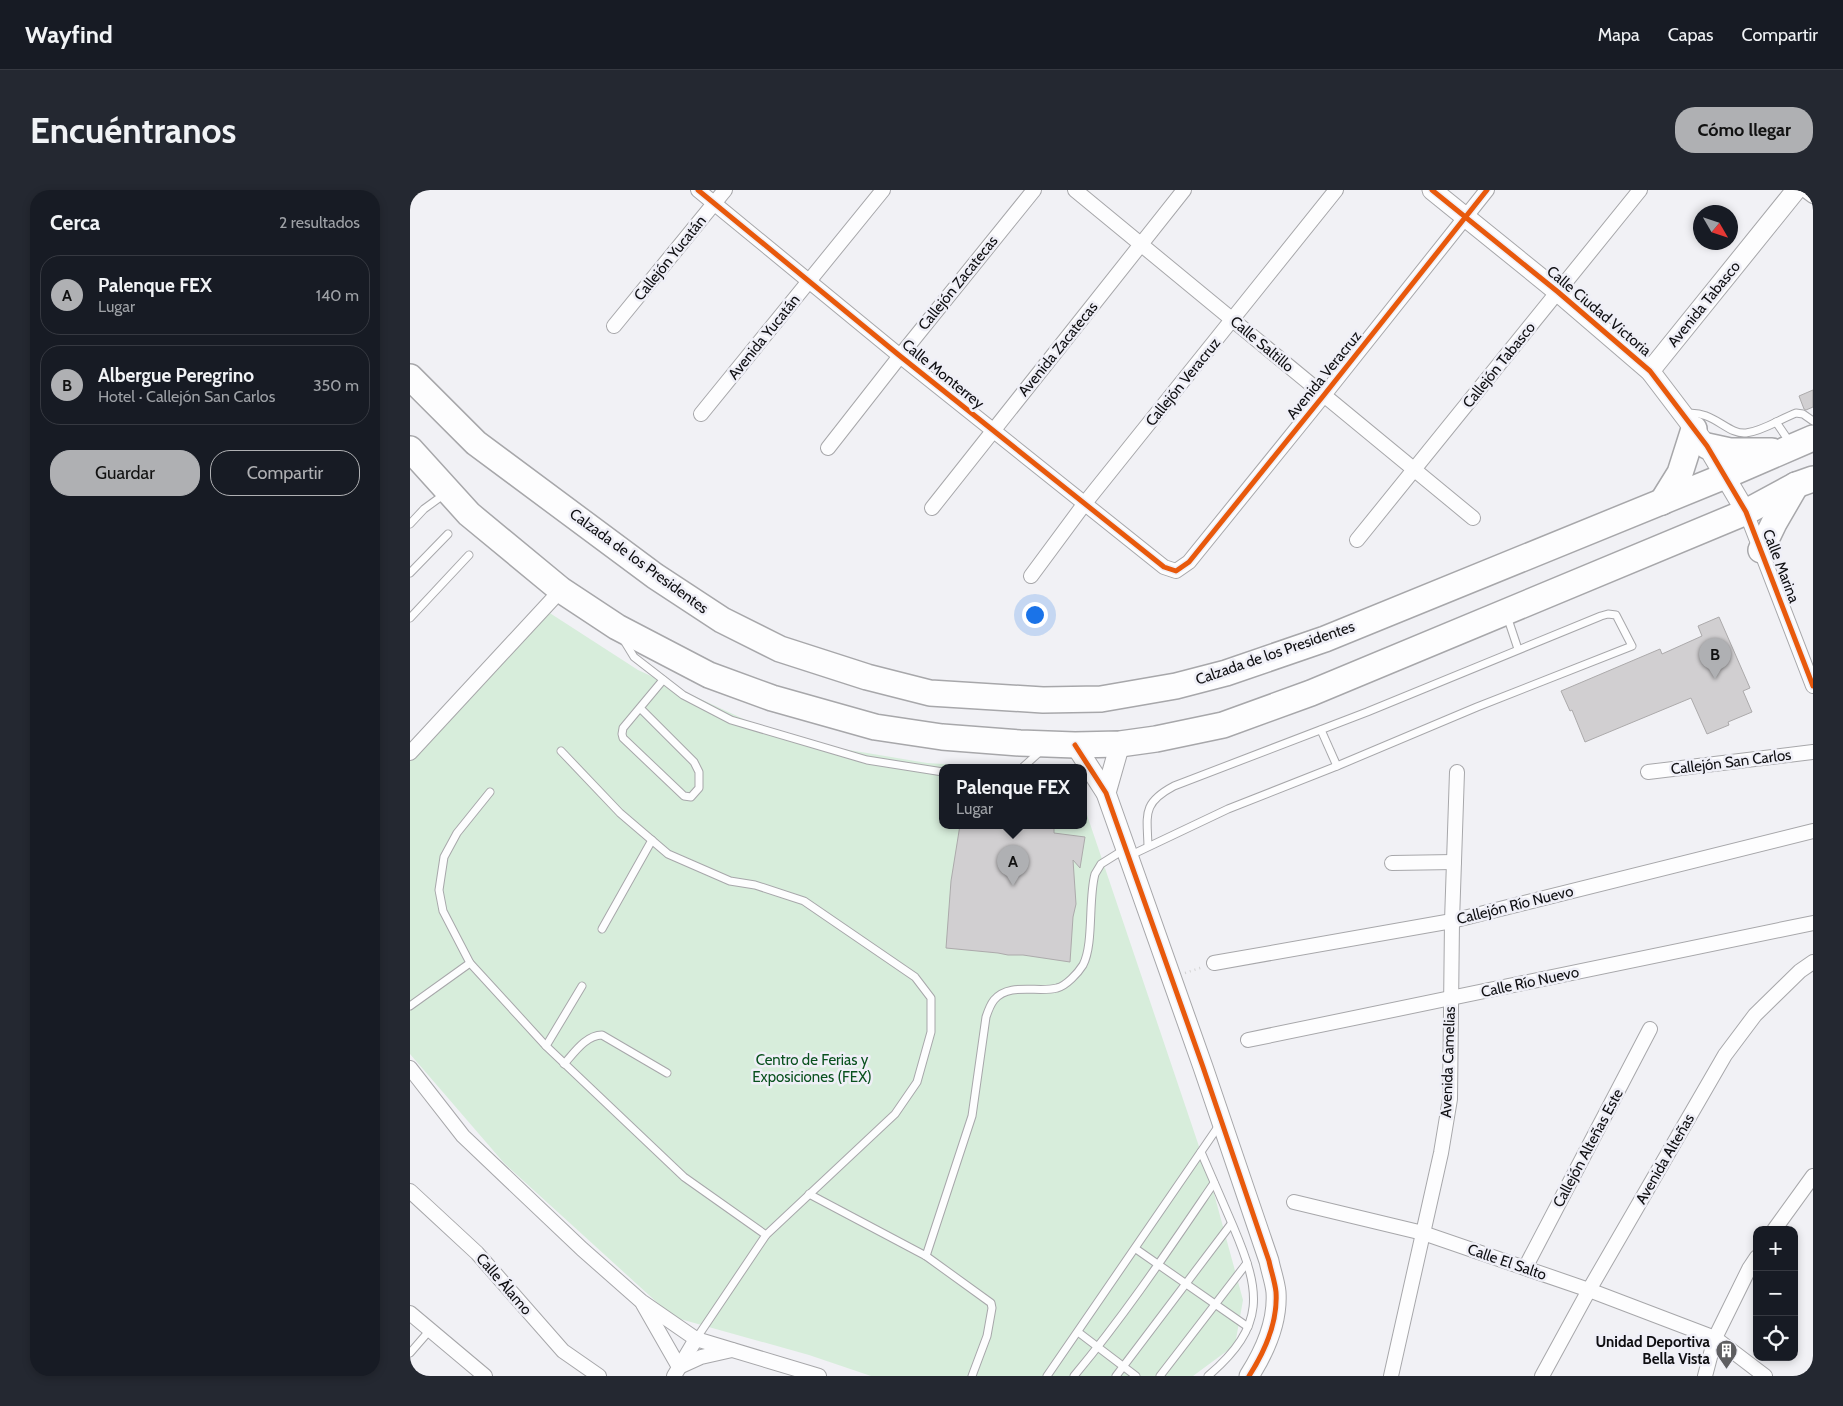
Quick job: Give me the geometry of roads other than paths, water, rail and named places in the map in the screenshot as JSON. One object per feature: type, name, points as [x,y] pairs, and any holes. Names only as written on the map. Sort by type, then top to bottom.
[{"type":"highway","name":"Calzada de los Presidentes","points":[[410,377],[476,443],[655,576],[722,620],[780,649],[867,677],[930,692],[1043,700],[1101,699],[1176,686],[1218,675],[1325,639],[1726,476],[1795,446]]},
{"type":"highway","points":[[1662,502],[1680,473],[1695,430],[1730,451],[1795,446]]},
{"type":"highway","points":[[410,449],[469,514],[560,590],[617,627],[709,675],[772,698],[875,727],[942,737],[1075,745],[1120,744],[1156,739],[1223,725],[1310,693],[1746,512],[1805,482]]},
{"type":"highway","points":[[1762,550],[1772,528],[1805,482]]},
{"type":"street","name":"Calle Monterrey","points":[[698,190],[900,356],[1164,567],[1176,571]]},
{"type":"street","name":"Callejón Yucatán","points":[[614,326],[725,190]]},
{"type":"street","name":"Avenida Yucatán","points":[[701,414],[883,190]]},
{"type":"street","name":"Callejón Zacatecas","points":[[828,448],[1034,190]]},
{"type":"street","name":"Calle Saltillo","points":[[1075,190],[1473,518]]},
{"type":"street","name":"Avenida Zacatecas","points":[[932,508],[1184,190]]},
{"type":"street","name":"Callejón Veracruz","points":[[1031,576],[1086,503],[1336,190]]},
{"type":"street","name":"Calle Ciudad Victoria","points":[[1432,190],[1558,292],[1650,371],[1695,430],[1726,476],[1746,512]]},
{"type":"street","name":"Avenida Veracruz","points":[[1176,571],[1189,562],[1324,396],[1487,190]]},
{"type":"street","name":"Callejón Tabasco","points":[[1357,540],[1640,190]]},
{"type":"street","name":"Avenida Tabasco","points":[[1650,371],[1796,190]]},
{"type":"street","points":[[1805,190],[1813,196]]},
{"type":"street","name":"Calle Marina","points":[[1746,512],[1812,680]]},
{"type":"street","points":[[410,754],[560,590]]},
{"type":"street","points":[[1106,793],[1120,744]]},
{"type":"street","points":[[1075,745],[1106,793],[1269,1261],[1276,1292],[1273,1326],[1261,1358],[1249,1376]]},
{"type":"street","name":"Callejón San Carlos","points":[[1648,772],[1813,752]]},
{"type":"street","name":"Avenida Camelias","points":[[1392,1376],[1441,1153],[1450,1099],[1450,998],[1457,772]]},
{"type":"street","name":"Callejón Río Nuevo","points":[[1214,962],[1452,921],[1813,831]]},
{"type":"street","points":[[1392,863],[1454,862]]},
{"type":"street","name":"Calle Río Nuevo","points":[[1248,1040],[1813,923]]},
{"type":"street","name":"Avenida Alteñas","points":[[1542,1376],[1589,1290],[1726,1055],[1755,1015],[1800,971],[1813,962]]},
{"type":"street","name":"Callejón Alteñas Este","points":[[1525,1268],[1650,1029]]},
{"type":"street","points":[[410,1068],[463,1136],[582,1249],[641,1301],[696,1339],[819,1376]]},
{"type":"street","points":[[1777,1226],[1813,1176]]},
{"type":"street","name":"Calle Álamo","points":[[410,1190],[483,1259],[558,1346],[570,1357],[599,1376]]},
{"type":"street","name":"Calle El Salto","points":[[1294,1202],[1423,1233],[1589,1290],[1715,1338],[1766,1376]]},
{"type":"street","points":[[1705,1376],[1715,1338],[1753,1263]]},
{"type":"street","points":[[641,1301],[676,1372]]},
{"type":"street","points":[[410,1313],[485,1376]]},
{"type":"street","points":[[676,1372],[696,1339]]},
{"type":"street","points":[[676,1372],[701,1357],[732,1350]]},
{"type":"lane","points":[[1695,430],[1694,412],[1737,432],[1744,433],[1756,431],[1796,413],[1803,414],[1813,421]]},
{"type":"lane","points":[[1776,422],[1795,446]]},
{"type":"lane","points":[[410,524],[424,509],[448,492]]},
{"type":"lane","points":[[410,573],[448,534]]},
{"type":"lane","points":[[410,618],[469,555]]},
{"type":"lane","points":[[1506,612],[1518,649]]},
{"type":"lane","points":[[926,1256],[972,1116],[986,1017],[990,1007],[1000,995],[1011,990],[1059,988],[1070,980],[1083,965],[1087,951],[1095,874],[1101,864],[1128,852],[1148,846],[1228,809],[1632,646],[1616,615],[1608,614],[1574,626],[1321,730],[1174,786],[1160,793],[1152,801],[1148,810],[1148,846]]},
{"type":"lane","points":[[617,627],[634,657],[683,695],[731,720],[867,760],[939,771]]},
{"type":"lane","points":[[640,708],[694,762],[699,772],[699,788],[691,797],[684,796],[623,738],[622,734],[623,728],[663,680]]},
{"type":"lane","points":[[1321,730],[1337,766]]},
{"type":"lane","points":[[1027,764],[1047,744]]},
{"type":"lane","points":[[561,751],[620,813],[668,854],[730,881],[755,885],[804,901],[915,977],[931,998],[931,1032],[917,1082],[894,1114],[766,1235],[696,1339]]},
{"type":"lane","points":[[490,792],[458,833],[444,857],[439,890],[442,911],[470,964],[564,1064],[684,1177],[766,1235]]},
{"type":"lane","points":[[602,929],[652,840]]},
{"type":"lane","points":[[410,1006],[470,964]]},
{"type":"lane","points":[[546,1046],[582,986]]},
{"type":"lane","points":[[564,1064],[589,1038],[595,1035],[602,1035],[667,1073]]},
{"type":"lane","points":[[1047,1376],[1222,1122]]},
{"type":"lane","points":[[1201,1152],[1248,1263],[1254,1299],[1248,1327],[1231,1355],[1208,1376]]},
{"type":"lane","points":[[1074,1376],[1098,1347],[1158,1265],[1214,1183]]},
{"type":"lane","points":[[809,1194],[926,1256],[991,1303],[992,1308],[987,1336],[972,1376]]},
{"type":"lane","points":[[1116,1376],[1232,1224]]},
{"type":"lane","points":[[1136,1249],[1248,1327]]},
{"type":"lane","points":[[1160,1376],[1248,1263]]},
{"type":"lane","points":[[410,1353],[430,1330]]},
{"type":"lane","points":[[1078,1332],[1136,1376]]},
{"type":"place","name":"Albergue Peregrino","points":[[1715,679]]},
{"type":"place","name":"Palenque FEX","points":[[1013,886]]},
{"type":"place","name":"Unidad Deportiva Bella Vista","points":[[1726,1370]]},
{"type":"park label","name":"Centro de Ferias y Exposiciones (FEX)","points":[[812,1068]]}]
